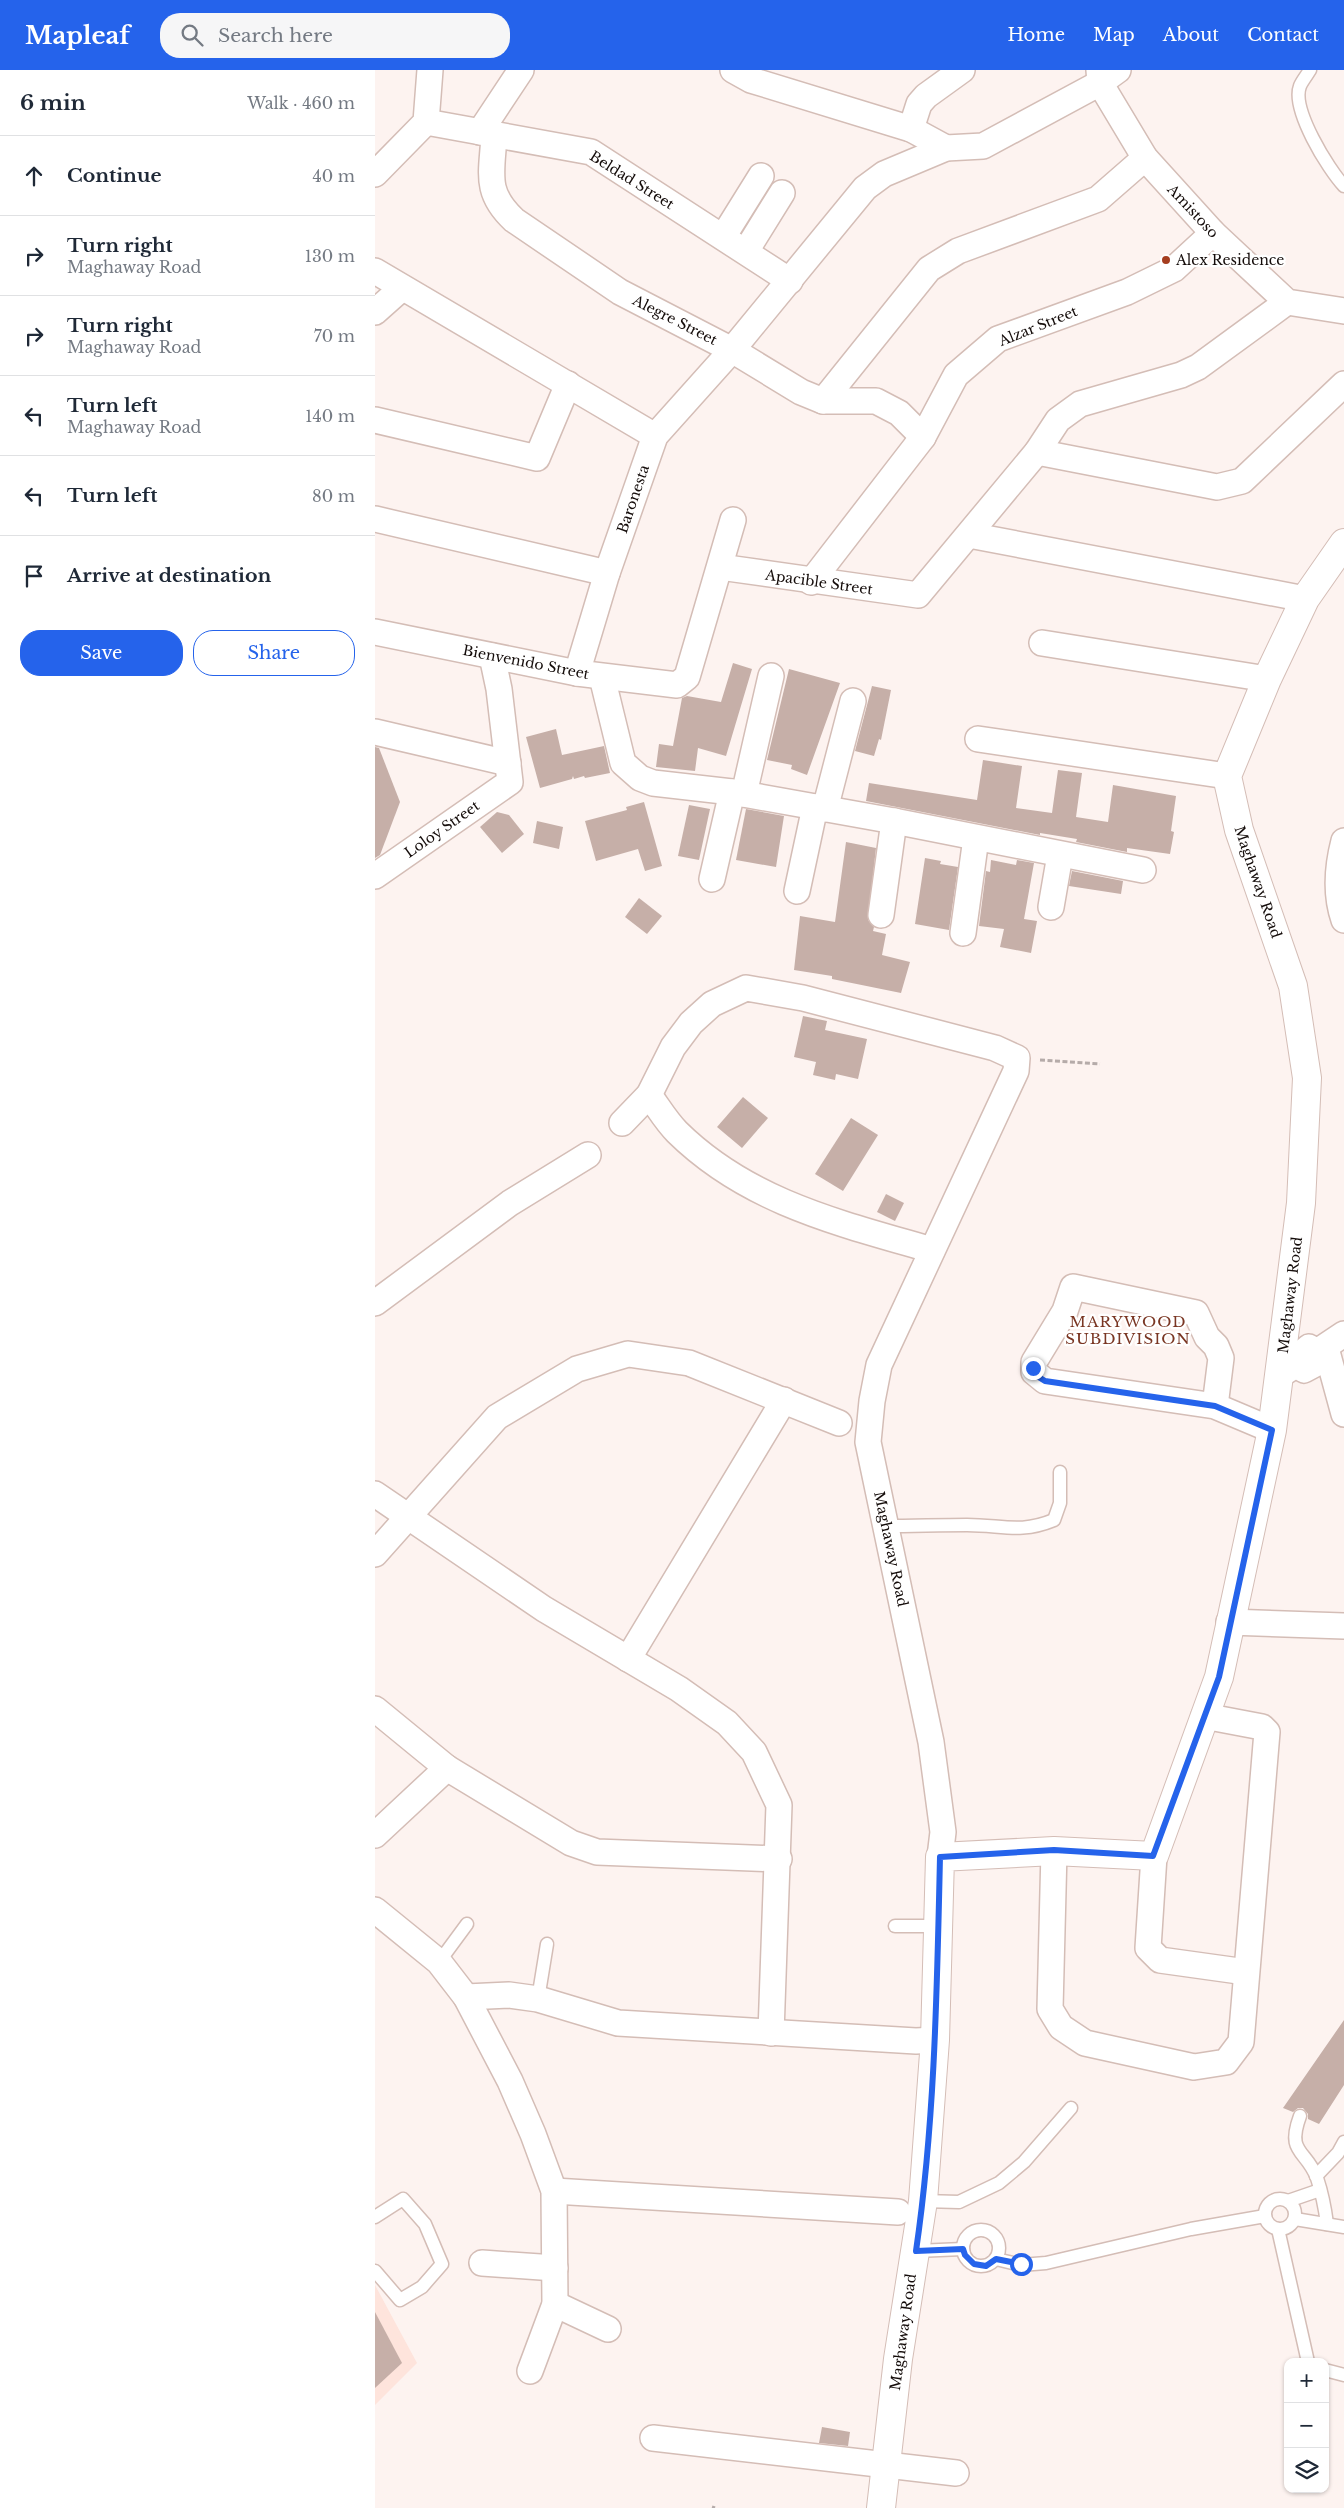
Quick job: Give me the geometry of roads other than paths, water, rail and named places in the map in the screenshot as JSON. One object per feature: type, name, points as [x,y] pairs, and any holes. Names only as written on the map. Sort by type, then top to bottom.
[{"type":"street","points":[[375,174],[426,122],[430,70]]},
{"type":"street","points":[[487,134],[521,70]]},
{"type":"street","points":[[733,70],[751,80],[911,129],[946,148],[983,146],[1106,74]]},
{"type":"street","points":[[911,129],[919,104],[926,96],[962,70]]},
{"type":"street","name":"Amistoso","points":[[1106,74],[1145,158],[1213,233],[1287,302]]},
{"type":"street","name":"Beldad Street","points":[[426,122],[591,152],[790,281]]},
{"type":"street","name":"Alegre Street","points":[[487,134],[493,192],[501,208],[514,220],[620,292],[732,350],[801,392],[823,401],[876,401],[899,412],[923,437]]},
{"type":"street","name":"Baronesta","points":[[577,673],[607,573],[655,436],[732,350],[865,188],[884,174],[946,148]]},
{"type":"street","points":[[823,401],[929,269],[957,252],[1098,199],[1145,158]]},
{"type":"street","points":[[723,237],[761,176]]},
{"type":"street","points":[[746,251],[782,193]]},
{"type":"street","name":"Alzar Street","points":[[811,582],[923,437],[956,375],[998,339],[1135,288],[1174,269],[1213,233]]},
{"type":"street","points":[[375,271],[655,436]]},
{"type":"street","points":[[375,312],[402,288]]},
{"type":"street","points":[[1305,599],[969,535],[1037,452],[1058,420],[1080,404],[1181,375],[1198,366],[1287,302],[1344,311]]},
{"type":"street","points":[[375,420],[537,458],[568,384]]},
{"type":"street","points":[[1037,452],[1217,487],[1242,481],[1344,384]]},
{"type":"street","points":[[375,519],[607,573]]},
{"type":"street","points":[[720,567],[733,520]]},
{"type":"street","name":"Apacible Street","points":[[720,567],[811,582],[918,595],[969,535]]},
{"type":"street","points":[[978,739],[1227,776],[1267,679],[1305,599],[1341,551]]},
{"type":"street","name":"Bienvenido Street","points":[[375,632],[577,673],[677,685],[687,677],[720,567]]},
{"type":"street","points":[[1042,643],[1267,679]]},
{"type":"street","points":[[375,732],[509,772],[492,656]]},
{"type":"street","points":[[713,880],[771,676]]},
{"type":"street","points":[[602,677],[623,763],[640,778],[653,783],[738,793],[894,821],[1143,870]]},
{"type":"street","points":[[797,890],[853,701]]},
{"type":"street","name":"Loloy Street","points":[[376,874],[509,772]]},
{"type":"street","name":"Maghaway Road","points":[[1153,1856],[1219,1677],[1229,1622],[1272,1430],[1288,1370],[1301,1203],[1307,1078],[1293,986],[1239,830],[1227,776]]},
{"type":"street","points":[[881,915],[894,821]]},
{"type":"street","points":[[963,933],[976,838]]},
{"type":"street","points":[[1344,841],[1338,878],[1339,905],[1344,920]]},
{"type":"street","points":[[1051,907],[1060,854]]},
{"type":"street","name":"Maghaway Road","points":[[649,1096],[673,1048],[691,1023],[711,1004],[746,988],[803,998],[995,1048],[1017,1058],[1016,1071],[879,1365],[871,1401],[868,1442],[931,1742],[943,1832],[940,1857],[935,2040],[923,2201],[898,2359],[881,2508]]},
{"type":"street","points":[[622,1123],[649,1096],[676,1131],[715,1165],[749,1187],[799,1210],[932,1250]]},
{"type":"street","points":[[375,1303],[510,1203],[588,1155]]},
{"type":"street","points":[[1215,1406],[1221,1358],[1216,1346],[1207,1337],[1196,1314],[1073,1287],[1065,1311],[1034,1362],[1035,1372],[1045,1381],[1215,1406],[1272,1430]]},
{"type":"street","points":[[1288,1370],[1297,1357],[1309,1348],[1329,1345],[1344,1414]]},
{"type":"street","points":[[375,1554],[497,1417],[577,1369],[628,1354],[689,1362],[839,1423]]},
{"type":"street","points":[[628,1658],[784,1400]]},
{"type":"street","points":[[375,1494],[544,1609],[679,1689],[727,1723],[754,1752],[779,1804],[779,1859],[771,2033]]},
{"type":"street","points":[[1229,1622],[1344,1626]]},
{"type":"street","points":[[375,1709],[447,1768],[571,1843],[597,1852],[779,1859]]},
{"type":"street","points":[[1054,1850],[1050,2009],[1061,2027],[1085,2043],[1194,2066],[1226,2062],[1241,2042],[1267,1732],[1261,1728],[1204,1716]]},
{"type":"street","points":[[375,1835],[447,1768]]},
{"type":"street","points":[[940,1857],[1054,1850],[1153,1856],[1148,1948],[1160,1960],[1246,1972]]},
{"type":"street","points":[[375,1910],[439,1962],[467,1997],[510,2081],[533,2134],[554,2191],[555,2304],[530,2371]]},
{"type":"street","points":[[467,1997],[509,1995],[538,1999],[618,2023],[916,2041],[935,2040]]},
{"type":"street","points":[[554,2191],[898,2212]]},
{"type":"street","points":[[482,2263],[555,2268]]},
{"type":"street","points":[[555,2304],[608,2329]]},
{"type":"street","points":[[653,2438],[957,2473]]},
{"type":"lane","points":[[1311,70],[1299,87],[1301,116],[1332,173],[1344,186]]},
{"type":"lane","points":[[886,1526],[969,1525],[1020,1530],[1039,1526],[1054,1520],[1060,1503],[1060,1472]]},
{"type":"lane","points":[[439,1962],[467,1924]]},
{"type":"lane","points":[[895,1926],[939,1926]]},
{"type":"lane","points":[[538,1999],[547,1944]]},
{"type":"lane","points":[[923,2201],[959,2202],[999,2183],[1024,2162],[1071,2108]]},
{"type":"lane","points":[[1300,2116],[1296,2126],[1295,2145],[1316,2176],[1327,2224]]},
{"type":"lane","points":[[1316,2176],[1338,2153],[1344,2142]]},
{"type":"lane","points":[[1307,2358],[1278,2229],[1267,2222],[1265,2216],[1266,2209],[1275,2200],[1289,2201],[1320,2190]]},
{"type":"lane","points":[[375,2217],[403,2199],[425,2224],[442,2264],[422,2287],[400,2300],[375,2271]]},
{"type":"lane","points":[[1278,2229],[1291,2225],[1295,2219],[1293,2206],[1289,2201]]},
{"type":"lane","points":[[996,2259],[1021,2264],[1046,2263],[1191,2229],[1265,2216]]},
{"type":"lane","points":[[1295,2219],[1344,2227]]},
{"type":"lane","points":[[983,2231],[994,2236],[999,2247],[996,2259],[986,2266],[974,2264],[965,2255],[963,2249],[967,2237],[972,2233],[983,2231]]},
{"type":"lane","points":[[916,2251],[963,2249]]},
{"type":"lane","points":[[1329,2371],[1344,2375]]},
{"type":"place","name":"Alex Residence","points":[[1166,260]]},
{"type":"district","name":"MARYWOOD SUBDIVISION","points":[[1128,1330]]}]
